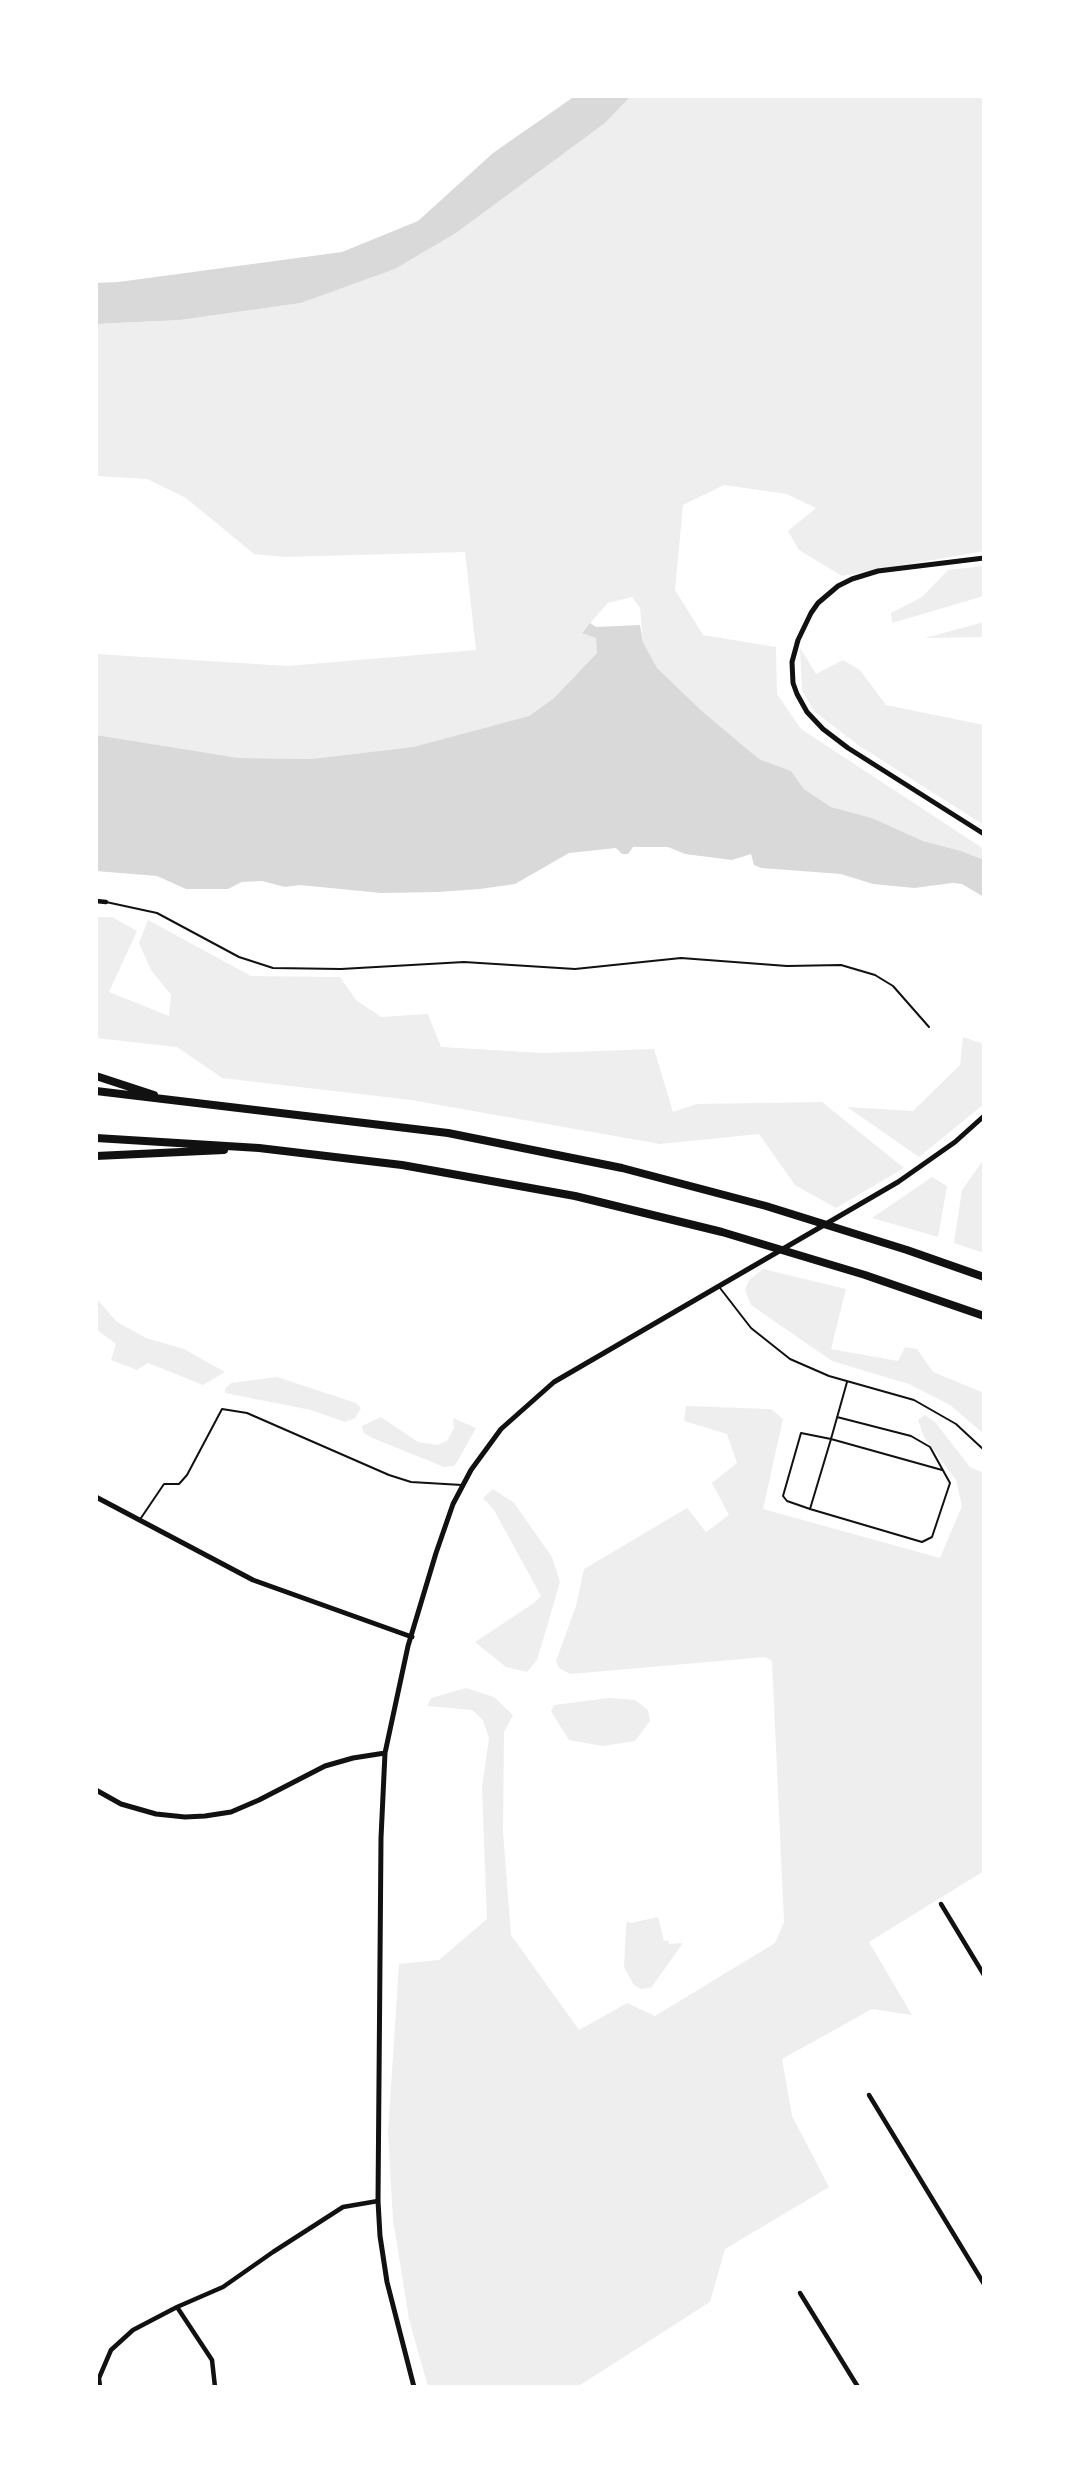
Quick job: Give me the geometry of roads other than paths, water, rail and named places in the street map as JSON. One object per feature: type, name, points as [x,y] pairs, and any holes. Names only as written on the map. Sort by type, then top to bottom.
[{"type":"highway","points":[[96,1076],[168,1100]]},
{"type":"highway","points":[[96,1091],[448,1133],[622,1168],[766,1206],[907,1250],[984,1277]]},
{"type":"highway","points":[[96,1138],[259,1148],[402,1165],[552,1192],[722,1232],[865,1275],[984,1316]]},
{"type":"highway","points":[[96,1156],[259,1148]]},
{"type":"street","points":[[984,558],[878,571],[838,586],[818,603],[807,620],[792,662],[797,694],[807,712],[823,729],[848,748],[984,834]]},
{"type":"street","points":[[96,901],[106,902]]},
{"type":"street","points":[[414,2387],[387,2282],[378,2201],[380,1857],[385,1753],[412,1636],[444,1528],[462,1485],[501,1429],[554,1382],[917,1170],[955,1142],[984,1116]]},
{"type":"street","points":[[96,1497],[253,1580],[412,1636]]},
{"type":"street","points":[[96,1790],[121,1804],[156,1814],[185,1817],[206,1816],[231,1812],[325,1766],[353,1758],[385,1753]]},
{"type":"street","points":[[941,1904],[984,1973]]},
{"type":"street","points":[[869,2095],[984,2284]]},
{"type":"street","points":[[100,2387],[99,2378],[111,2350],[133,2330],[223,2287],[343,2207],[378,2201]]},
{"type":"street","points":[[800,2293],[858,2387]]},
{"type":"street","points":[[177,2307],[212,2360],[216,2387]]},
{"type":"lane","points":[[106,902],[157,913],[239,957],[273,968],[340,969],[464,962],[575,969],[681,958],[787,966],[841,965],[875,975],[893,986],[929,1027]]},
{"type":"lane","points":[[719,1285],[741,1317],[790,1359],[847,1382],[922,1404],[956,1424],[984,1450]]},
{"type":"lane","points":[[810,1509],[847,1382]]},
{"type":"lane","points":[[140,1521],[164,1484],[179,1484],[187,1476],[222,1409],[247,1413],[389,1476],[411,1482],[462,1485]]},
{"type":"lane","points":[[837,1417],[911,1436],[930,1447],[950,1483],[932,1537],[922,1542],[787,1501],[783,1496],[801,1433],[831,1439],[942,1470]]}]
